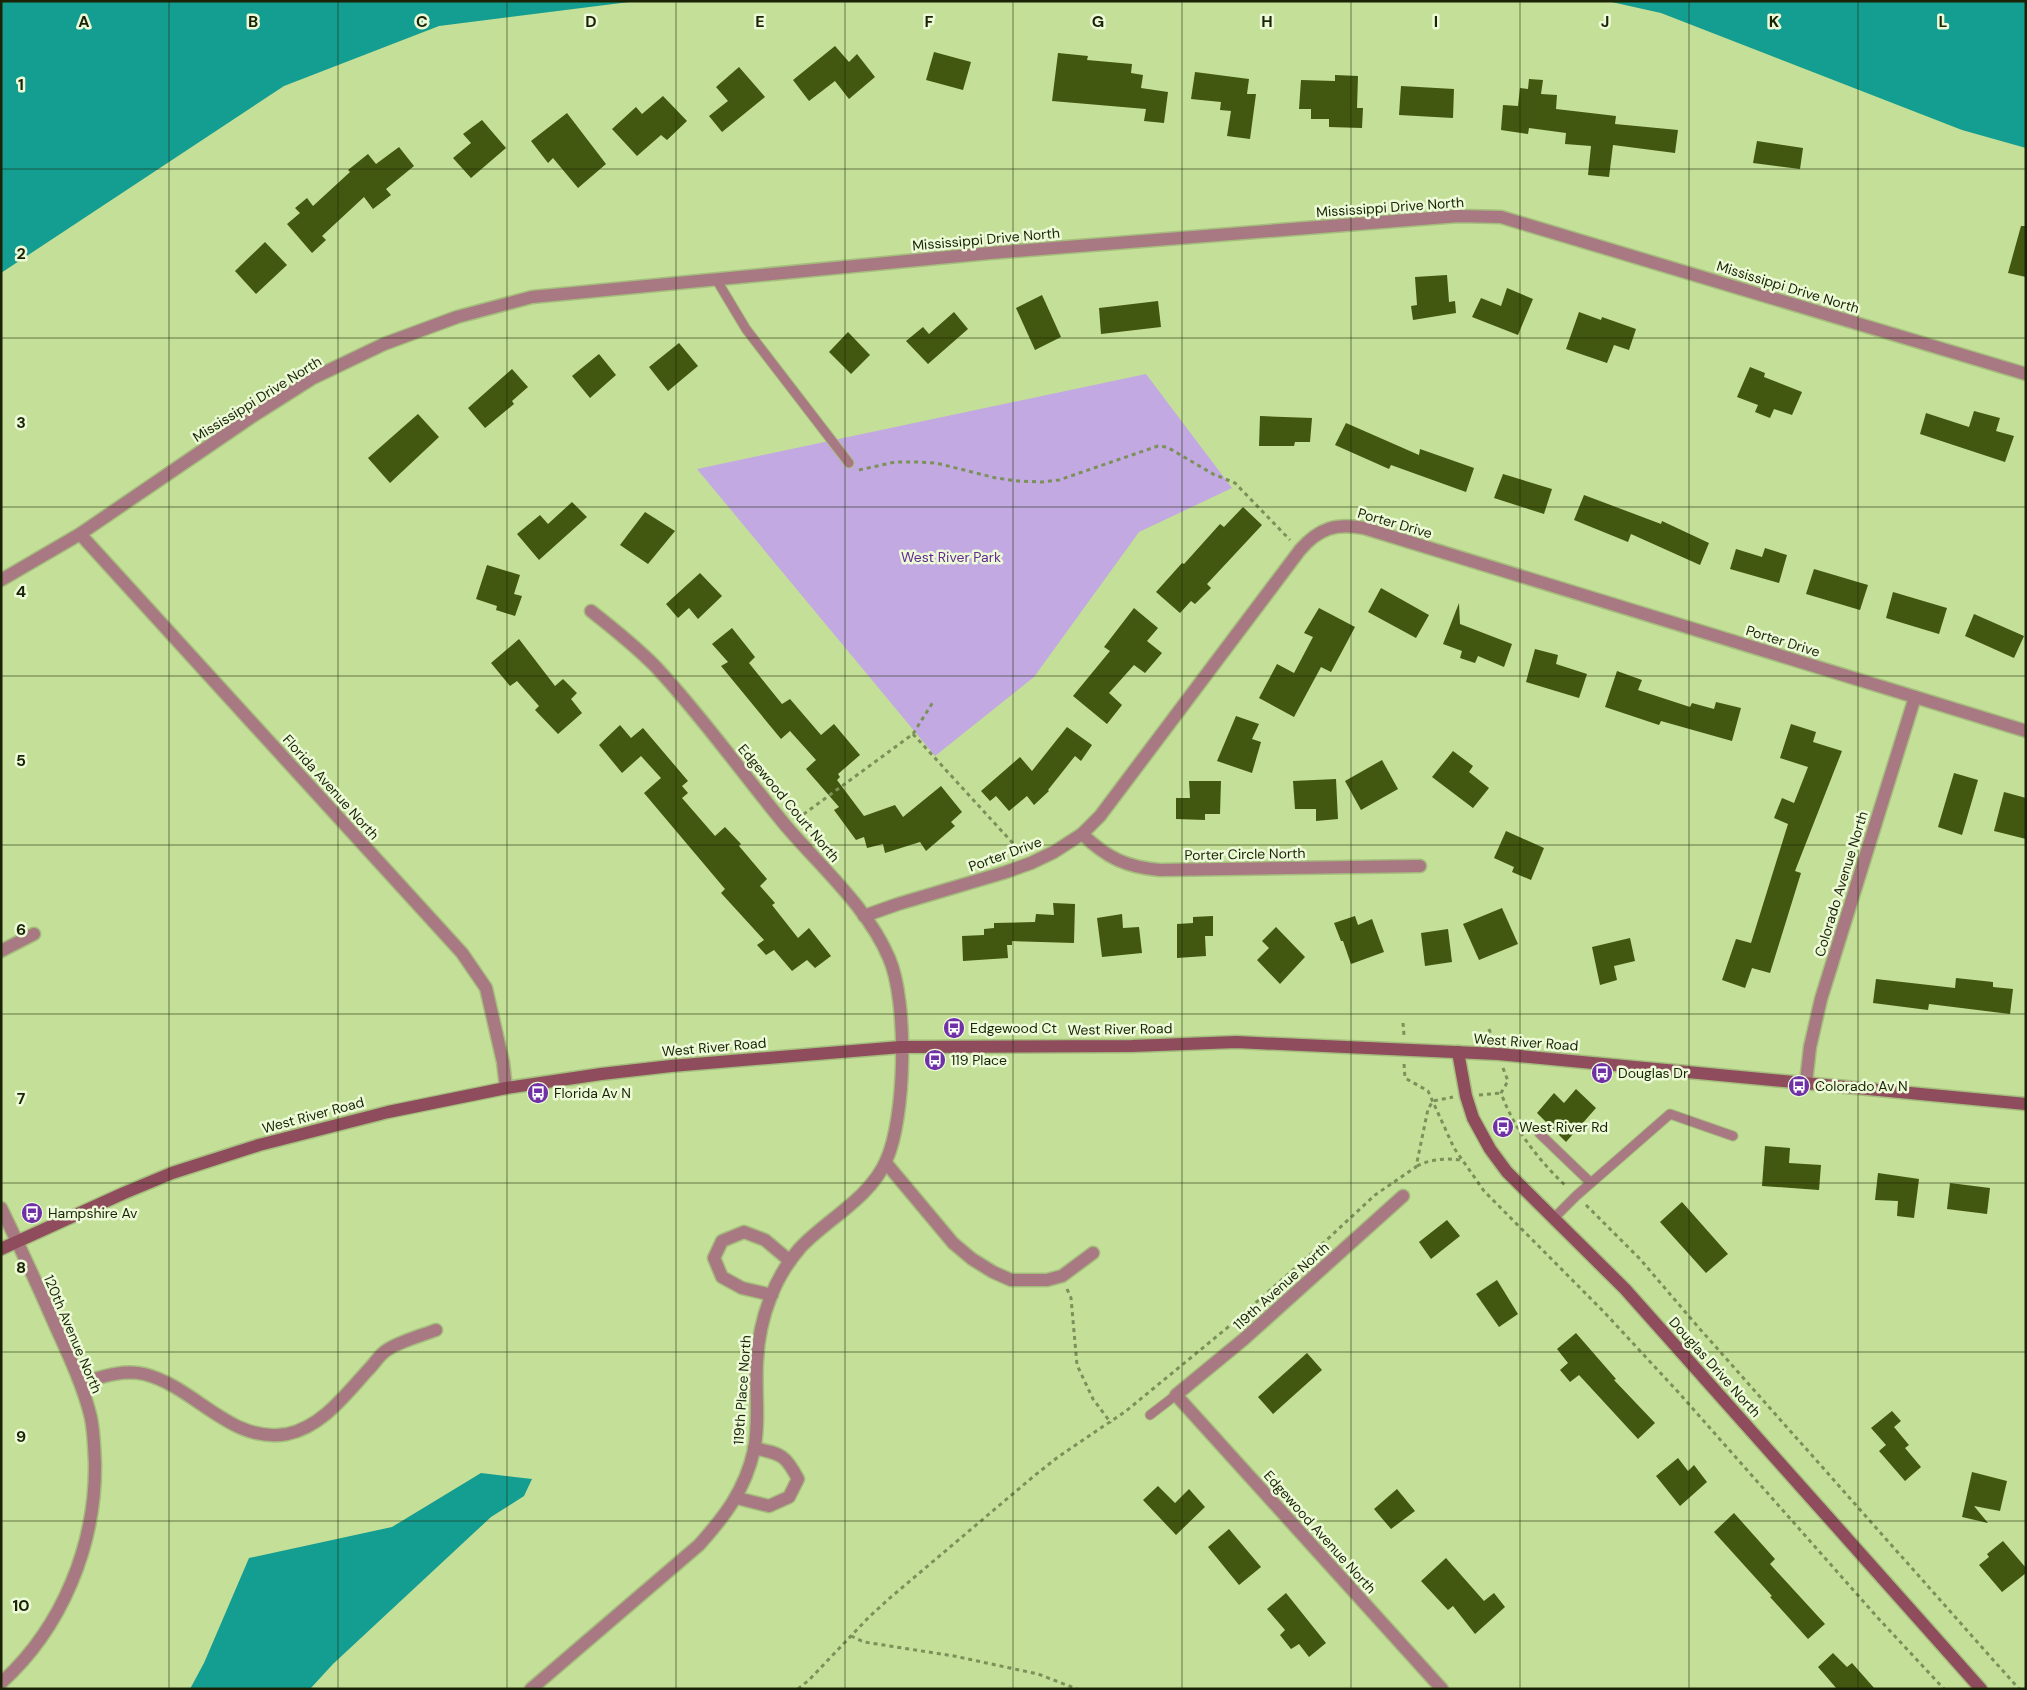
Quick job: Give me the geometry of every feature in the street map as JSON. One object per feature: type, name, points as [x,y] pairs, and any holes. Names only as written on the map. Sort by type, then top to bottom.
[{"type":"main road","name":"West River Road","points":[[1,1249],[124,1192],[216,1158],[314,1130],[388,1112],[506,1088],[672,1066],[901,1047],[1132,1046],[1245,1042],[1498,1054],[2026,1104]]},
{"type":"main road","name":"Douglas Drive North","points":[[1458,1052],[1466,1096],[1473,1118],[1490,1149],[1507,1172],[1625,1289],[1981,1689]]},
{"type":"street","name":"Mississippi Drive North","points":[[1,580],[80,534],[250,418],[313,378],[384,344],[457,317],[532,297],[997,253],[1458,216],[1501,217],[2026,374]]},
{"type":"street","name":"Porter Drive","points":[[864,916],[1031,863],[1054,852],[1082,834],[1100,816],[1300,550],[1314,536],[1332,528],[1347,525],[1364,528],[2026,730]]},
{"type":"street","name":"Florida Avenue North","points":[[80,534],[462,953],[486,988],[503,1062],[506,1088]]},
{"type":"street","name":"Edgewood Court North","points":[[591,611],[625,637],[677,691],[787,827],[877,933],[896,975],[900,1003],[901,1047]]},
{"type":"street","name":"Colorado Avenue North","points":[[1806,1082],[1810,1047],[1821,999],[1915,696]]},
{"type":"street","name":"Porter Circle North","points":[[1082,834],[1094,846],[1114,859],[1137,868],[1160,870],[1420,866]]},
{"type":"street","points":[[1,951],[34,934]]},
{"type":"street","name":"119th Place North","points":[[531,1689],[699,1545],[737,1498],[748,1472],[754,1448],[756,1359],[764,1314],[780,1276],[802,1246],[855,1202],[886,1163],[899,1118],[901,1047]]},
{"type":"street","points":[[886,1163],[936,1225],[972,1259],[992,1272],[1011,1280],[1047,1280],[1062,1276],[1093,1253]]},
{"type":"street","name":"119th Avenue North","points":[[1176,1395],[1244,1339],[1403,1196]]},
{"type":"street","name":"120th Avenue North","points":[[1,1208],[81,1383],[90,1416],[94,1449],[95,1486],[90,1527],[78,1569],[62,1603],[42,1636],[18,1668],[1,1683]]},
{"type":"street","points":[[772,1295],[742,1288],[722,1277],[714,1258],[722,1241],[744,1232],[765,1240],[790,1261]]},
{"type":"street","points":[[81,1383],[116,1373],[143,1374],[172,1385],[240,1429],[263,1436],[288,1434],[313,1424],[334,1407],[387,1350],[436,1330]]},
{"type":"street","name":"Edgewood Avenue North","points":[[1176,1395],[1442,1689]]},
{"type":"street","points":[[737,1498],[769,1506],[789,1497],[798,1479],[789,1462],[778,1453],[754,1448]]},
{"type":"lane","points":[[716,279],[746,329],[849,463]]},
{"type":"lane","points":[[1554,1218],[1576,1196],[1670,1114],[1733,1136]]},
{"type":"lane","points":[[1539,1132],[1591,1183]]},
{"type":"lane","points":[[1150,1415],[1176,1395]]},
{"type":"path","points":[[849,463],[856,471],[895,462],[936,463],[996,478],[1042,482],[1059,480],[1158,446],[1167,447],[1213,474],[1235,483],[1300,550]]},
{"type":"path","points":[[787,827],[913,734],[933,702]]},
{"type":"path","points":[[913,734],[1031,863]]},
{"type":"path","points":[[1404,1073],[1405,1078],[1428,1091],[1447,1135],[1461,1160],[1490,1198],[1604,1312],[1679,1393],[1944,1689]]},
{"type":"path","points":[[1508,1081],[1501,1094],[1510,1116],[1531,1148],[1554,1175],[1640,1259],[2018,1689]]},
{"type":"path","points":[[1416,1167],[1422,1147],[1425,1118],[1433,1101]]},
{"type":"path","points":[[798,1689],[891,1597],[1034,1476],[1058,1457],[1112,1423],[1227,1328],[1320,1247],[1374,1195],[1426,1162],[1441,1158],[1461,1160]]},
{"type":"path","points":[[1062,1276],[1070,1298],[1077,1366],[1094,1399],[1112,1423]]},
{"type":"path","points":[[851,1636],[864,1642],[954,1656],[1038,1674],[1077,1689]]},
{"type":"green space","name":"West River Park","points":[[1146,374],[1232,488],[1139,532],[1034,677],[935,756],[697,469]]},
{"type":"water","points":[[1,1],[637,1],[439,26],[284,86],[1,273]]},
{"type":"water","points":[[1607,1],[2026,1],[2026,148],[1962,130],[1661,13]]},
{"type":"water","points":[[481,1473],[532,1479],[524,1496],[491,1517],[333,1664],[310,1689],[190,1689],[204,1663],[249,1558],[392,1527]]},
{"type":"building","points":[[835,46],[849,62],[857,54],[875,77],[849,99],[835,81],[809,101],[793,80]]},
{"type":"building","points":[[934,52],[971,62],[963,90],[926,80]]},
{"type":"building","points":[[1058,53],[1088,56],[1087,60],[1132,64],[1131,73],[1143,75],[1141,88],[1168,92],[1164,123],[1144,121],[1146,109],[1052,101]]},
{"type":"building","points":[[739,67],[765,97],[722,132],[709,116],[728,101],[716,87]]},
{"type":"building","points":[[1195,72],[1249,79],[1247,94],[1256,94],[1250,139],[1227,136],[1231,111],[1220,110],[1221,102],[1191,99]]},
{"type":"building","points":[[1335,75],[1358,76],[1357,108],[1363,108],[1362,128],[1329,127],[1329,119],[1311,119],[1311,109],[1299,109],[1301,80],[1335,81]]},
{"type":"building","points":[[1529,79],[1543,80],[1541,94],[1557,95],[1556,109],[1616,116],[1615,124],[1678,130],[1675,153],[1613,145],[1609,177],[1588,175],[1591,146],[1565,144],[1566,133],[1529,128],[1528,134],[1501,130],[1503,105],[1518,106],[1520,88],[1528,89]]},
{"type":"building","points":[[1401,86],[1454,89],[1453,118],[1399,115]]},
{"type":"building","points":[[663,96],[687,121],[667,140],[661,135],[637,156],[612,129],[636,107],[642,114]]},
{"type":"building","points":[[567,113],[606,164],[578,188],[553,158],[548,163],[531,141]]},
{"type":"building","points":[[482,120],[506,148],[471,178],[453,158],[471,143],[463,134]]},
{"type":"building","points":[[1757,141],[1803,148],[1800,169],[1753,163]]},
{"type":"building","points":[[399,147],[414,166],[386,189],[391,195],[373,209],[364,197],[322,236],[326,240],[312,253],[287,224],[300,213],[295,208],[307,198],[313,206],[350,172],[348,170],[368,154],[376,164]]},
{"type":"building","points":[[2021,226],[2026,226],[2026,277],[2008,273]]},
{"type":"building","points":[[265,242],[287,265],[256,294],[235,271]]},
{"type":"building","points":[[1447,275],[1449,302],[1455,301],[1456,313],[1413,320],[1411,306],[1417,305],[1415,277]]},
{"type":"building","points":[[1507,288],[1533,299],[1518,335],[1472,317],[1481,298],[1501,306]]},
{"type":"building","points":[[1042,295],[1061,337],[1035,350],[1016,308]]},
{"type":"building","points":[[1158,301],[1161,327],[1101,334],[1099,308]]},
{"type":"building","points":[[954,312],[968,329],[928,364],[906,341],[923,327],[929,334]]},
{"type":"building","points":[[1579,312],[1601,320],[1602,317],[1636,329],[1629,350],[1614,345],[1607,363],[1566,349]]},
{"type":"building","points":[[848,332],[870,355],[851,374],[829,352]]},
{"type":"building","points":[[679,343],[698,366],[668,391],[649,367]]},
{"type":"building","points":[[599,354],[616,375],[590,398],[572,376]]},
{"type":"building","points":[[1750,367],[1765,373],[1764,377],[1802,392],[1792,415],[1774,409],[1770,418],[1755,412],[1758,405],[1737,397]]},
{"type":"building","points":[[512,369],[528,387],[512,401],[514,404],[485,428],[468,408]]},
{"type":"building","points":[[1974,411],[2000,418],[1996,431],[2014,436],[2005,462],[1920,434],[1926,413],[1969,427]]},
{"type":"building","points":[[418,414],[439,437],[390,483],[368,458]]},
{"type":"building","points":[[1260,416],[1312,418],[1310,442],[1295,442],[1294,446],[1259,446]]},
{"type":"building","points":[[1346,423],[1419,455],[1420,449],[1474,468],[1466,492],[1391,465],[1389,469],[1335,445]]},
{"type":"building","points":[[1503,474],[1552,489],[1544,514],[1494,498]]},
{"type":"building","points":[[1584,495],[1661,524],[1662,521],[1709,543],[1700,565],[1631,534],[1628,542],[1574,520]]},
{"type":"building","points":[[572,502],[587,517],[539,560],[517,534],[540,515],[548,524]]},
{"type":"building","points":[[1243,507],[1262,525],[1207,584],[1211,588],[1195,604],[1191,601],[1180,613],[1156,592],[1220,524],[1224,527]]},
{"type":"building","points":[[645,512],[675,531],[648,564],[620,545]]},
{"type":"building","points":[[1765,548],[1787,555],[1779,583],[1730,569],[1736,549],[1762,557]]},
{"type":"building","points":[[487,565],[520,575],[514,594],[522,596],[515,616],[496,610],[497,606],[476,599]]},
{"type":"building","points":[[1814,569],[1868,585],[1860,610],[1806,594]]},
{"type":"building","points":[[700,573],[722,596],[698,619],[689,608],[678,618],[666,604]]},
{"type":"building","points":[[1381,588],[1429,615],[1416,638],[1368,612]]},
{"type":"building","points":[[1893,592],[1947,608],[1939,634],[1886,618]]},
{"type":"building","points":[[1459,603],[1460,624],[1512,644],[1504,667],[1478,656],[1475,663],[1460,658],[1462,651],[1443,644]]},
{"type":"building","points":[[1134,608],[1158,628],[1147,641],[1162,653],[1145,673],[1134,665],[1109,693],[1122,705],[1107,724],[1073,696],[1110,651],[1104,647]]},
{"type":"building","points":[[1319,608],[1355,627],[1331,672],[1321,667],[1294,717],[1259,698],[1277,664],[1294,673],[1313,637],[1304,633]]},
{"type":"building","points":[[1974,614],[2024,636],[2014,658],[1965,636]]},
{"type":"building","points":[[732,628],[755,657],[749,663],[782,704],[790,699],[821,735],[834,724],[860,755],[838,774],[840,777],[837,780],[864,816],[895,805],[903,817],[941,786],[962,812],[951,822],[955,826],[926,851],[920,842],[885,853],[883,844],[867,848],[864,837],[856,840],[834,810],[839,807],[806,769],[816,760],[790,731],[781,739],[721,666],[728,662],[712,644]]},
{"type":"building","points":[[519,639],[555,686],[563,679],[577,693],[571,699],[582,713],[558,734],[535,710],[539,706],[517,681],[510,686],[491,663]]},
{"type":"building","points":[[1535,649],[1558,655],[1556,664],[1587,674],[1579,698],[1526,682]]},
{"type":"building","points":[[1617,671],[1642,680],[1638,690],[1690,707],[1692,703],[1714,709],[1716,702],[1741,708],[1732,741],[1661,721],[1659,725],[1605,707]]},
{"type":"building","points":[[1236,716],[1259,724],[1252,739],[1261,742],[1252,773],[1217,761]]},
{"type":"building","points":[[1791,724],[1816,732],[1813,742],[1842,751],[1795,871],[1801,873],[1770,973],[1752,968],[1745,988],[1722,980],[1736,939],[1751,943],[1788,824],[1774,818],[1782,798],[1794,803],[1808,767],[1780,758]]},
{"type":"building","points":[[620,725],[631,738],[643,728],[688,781],[682,786],[688,793],[682,798],[715,836],[725,827],[741,844],[739,846],[767,879],[760,886],[775,903],[772,905],[798,938],[809,928],[831,956],[815,968],[807,960],[792,971],[774,950],[766,955],[757,945],[764,940],[721,893],[725,889],[644,793],[661,778],[641,756],[622,773],[599,745]]},
{"type":"building","points":[[1067,727],[1092,745],[1081,761],[1075,756],[1049,791],[1034,805],[1027,796],[1009,811],[996,796],[990,801],[981,791],[1020,757],[1032,771]]},
{"type":"building","points":[[1453,751],[1473,766],[1469,772],[1489,788],[1473,808],[1432,777]]},
{"type":"building","points":[[1382,760],[1398,789],[1361,810],[1345,781]]},
{"type":"building","points":[[1954,773],[1978,780],[1962,835],[1938,827]]},
{"type":"building","points":[[1336,779],[1338,819],[1316,821],[1316,809],[1295,809],[1293,781]]},
{"type":"building","points":[[1189,781],[1221,781],[1220,814],[1205,814],[1205,820],[1176,819],[1176,798],[1190,798]]},
{"type":"building","points":[[2004,792],[2026,798],[2026,839],[1994,831]]},
{"type":"building","points":[[1506,831],[1544,848],[1531,880],[1512,872],[1514,867],[1494,858]]},
{"type":"building","points":[[1053,903],[1075,904],[1074,943],[1012,941],[1012,945],[1007,945],[1008,958],[963,961],[962,936],[984,935],[984,929],[994,928],[994,923],[1035,922],[1036,914],[1054,915]]},
{"type":"building","points":[[1502,908],[1518,944],[1479,960],[1463,924]]},
{"type":"building","points":[[1122,914],[1123,928],[1139,927],[1142,953],[1102,957],[1097,918]]},
{"type":"building","points":[[1213,916],[1213,936],[1205,936],[1206,956],[1177,958],[1177,924],[1193,923],[1193,917]]},
{"type":"building","points":[[1355,916],[1358,925],[1372,919],[1384,952],[1351,964],[1334,923]]},
{"type":"building","points":[[1276,927],[1305,957],[1280,984],[1257,960],[1269,948],[1262,941]]},
{"type":"building","points":[[1448,929],[1452,962],[1425,966],[1421,933]]},
{"type":"building","points":[[1630,938],[1635,961],[1614,966],[1617,980],[1600,985],[1592,947]]},
{"type":"building","points":[[1956,978],[1993,982],[1993,987],[2013,989],[2010,1014],[1929,1004],[1928,1010],[1873,1003],[1876,979],[1955,988]]},
{"type":"building","points":[[1576,1089],[1596,1108],[1566,1142],[1537,1113],[1554,1093],[1564,1103]]},
{"type":"building","points":[[1765,1146],[1790,1148],[1789,1163],[1821,1165],[1819,1190],[1762,1186]]},
{"type":"building","points":[[1878,1173],[1919,1179],[1914,1218],[1897,1216],[1898,1201],[1875,1200]]},
{"type":"building","points":[[1950,1183],[1990,1188],[1987,1214],[1947,1209]]},
{"type":"building","points":[[1682,1202],[1728,1254],[1706,1273],[1660,1222]]},
{"type":"building","points":[[1447,1220],[1460,1236],[1431,1259],[1419,1242]]},
{"type":"building","points":[[1497,1280],[1518,1314],[1499,1327],[1476,1294]]},
{"type":"building","points":[[1576,1333],[1616,1379],[1614,1380],[1655,1423],[1638,1439],[1579,1375],[1570,1382],[1560,1370],[1568,1363],[1557,1349]]},
{"type":"building","points":[[1307,1353],[1322,1370],[1273,1414],[1258,1397]]},
{"type":"building","points":[[1892,1411],[1901,1421],[1894,1427],[1909,1445],[1905,1448],[1921,1467],[1905,1481],[1879,1451],[1886,1445],[1871,1428]]},
{"type":"building","points":[[1678,1458],[1688,1471],[1694,1465],[1707,1482],[1680,1506],[1656,1476]]},
{"type":"building","points":[[1972,1472],[2007,1481],[2000,1511],[1974,1506],[1988,1523],[1962,1517]]},
{"type":"building","points":[[1158,1486],[1175,1503],[1189,1489],[1205,1507],[1176,1535],[1143,1500]]},
{"type":"building","points":[[1397,1489],[1415,1511],[1391,1529],[1374,1509]]},
{"type":"building","points":[[1734,1513],[1775,1559],[1770,1564],[1825,1624],[1808,1639],[1714,1532]]},
{"type":"building","points":[[1229,1529],[1261,1567],[1239,1585],[1208,1547]]},
{"type":"building","points":[[2003,1541],[2026,1568],[2026,1573],[2002,1592],[1979,1565],[1989,1557],[1987,1554]]},
{"type":"building","points":[[1446,1558],[1484,1601],[1494,1593],[1505,1607],[1475,1634],[1453,1606],[1448,1610],[1421,1581]]},
{"type":"building","points":[[1286,1593],[1326,1643],[1309,1657],[1299,1644],[1291,1649],[1280,1635],[1285,1630],[1267,1609]]},
{"type":"building","points":[[1833,1653],[1847,1667],[1852,1663],[1875,1689],[1837,1689],[1818,1667]]},
{"type":"place","name":"Edgewood Ct","points":[[954,1028]]},
{"type":"place","name":"119 Place","points":[[935,1060]]},
{"type":"place","name":"Douglas Dr","points":[[1602,1073]]},
{"type":"place","name":"Colorado Av N","points":[[1799,1086]]},
{"type":"place","name":"Florida Av N","points":[[538,1093]]},
{"type":"place","name":"West River Rd","points":[[1503,1127]]},
{"type":"place","name":"Hampshire Av","points":[[32,1213]]}]
